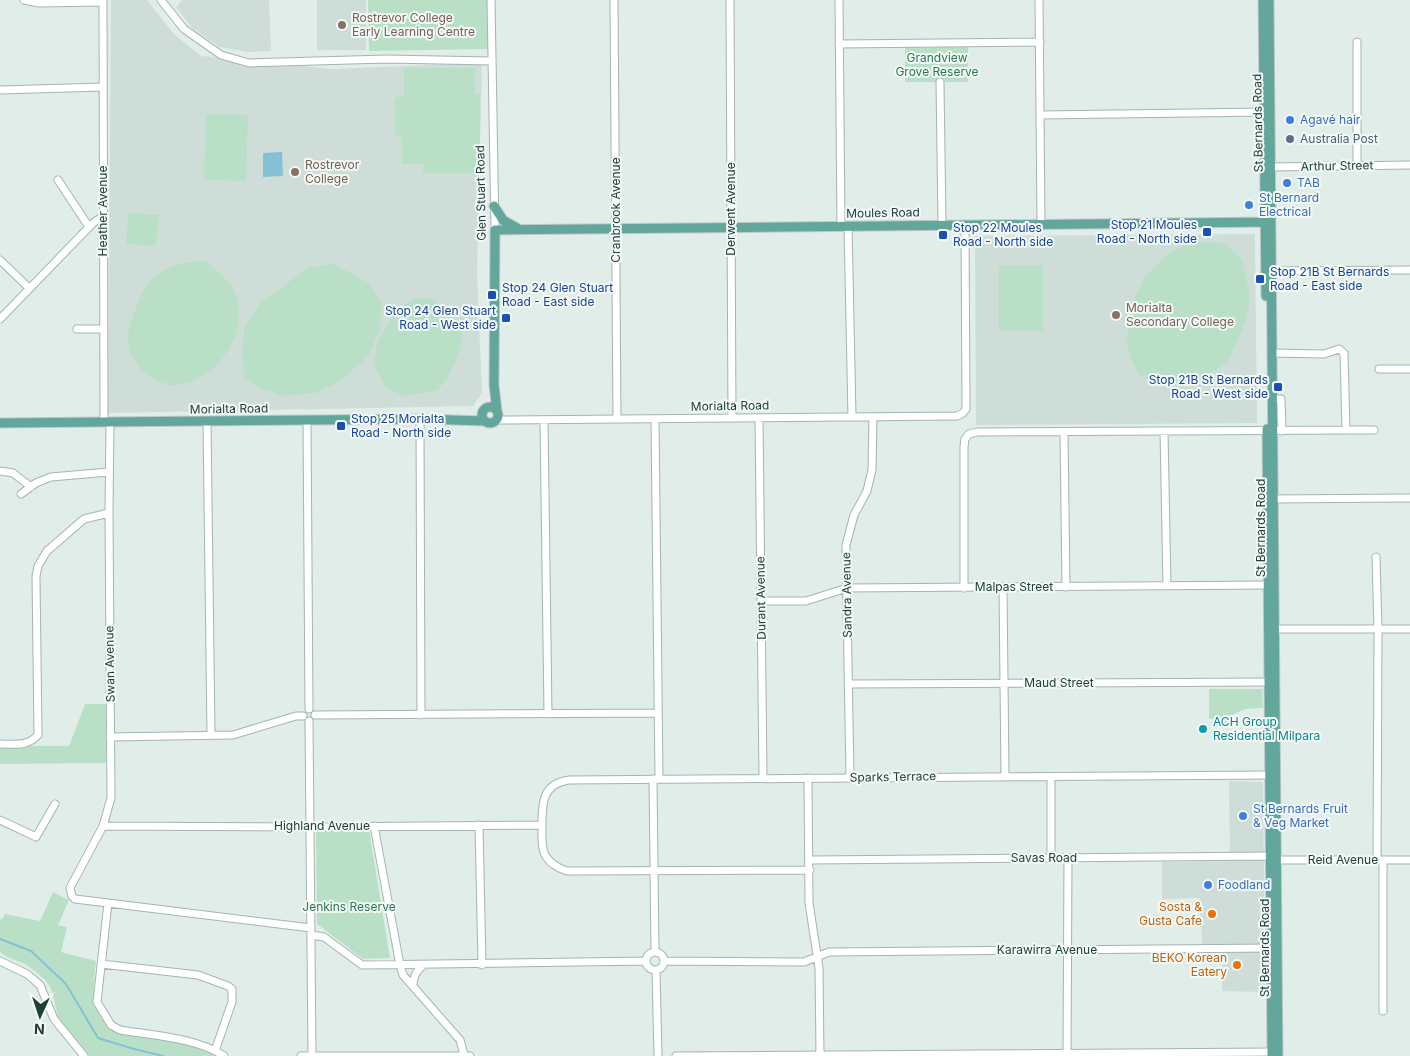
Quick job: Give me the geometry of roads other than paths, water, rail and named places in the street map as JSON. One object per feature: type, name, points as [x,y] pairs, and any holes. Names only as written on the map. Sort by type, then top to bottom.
[{"type":"main road","name":"St Bernards Road","points":[[1263,0],[1267,112],[1268,271],[1274,431]]},
{"type":"main road","name":"St Bernards Road","points":[[1267,112],[1269,0]]},
{"type":"main road","points":[[494,206],[502,220],[520,229]]},
{"type":"main road","name":"Moules Road","points":[[494,230],[1268,222]]},
{"type":"main road","name":"Glen Stuart Road","points":[[494,230],[494,385],[496,415]]},
{"type":"main road","name":"St Bernards Road","points":[[1268,271],[1274,431],[1270,499],[1275,1054]]},
{"type":"main road","name":"Glen Stuart Road","points":[[486,408],[494,385]]},
{"type":"main road","points":[[486,408],[492,408],[496,415],[492,423],[484,421],[482,415],[486,408]]},
{"type":"main road","name":"Morialta Road","points":[[458,420],[486,408]]},
{"type":"main road","name":"Morialta Road","points":[[0,423],[420,419],[484,421]]},
{"type":"street","points":[[24,0],[39,3],[103,1]]},
{"type":"street","points":[[161,0],[184,29],[221,55],[248,63],[386,59],[492,61]]},
{"type":"street","name":"Glen Stuart Road","points":[[491,0],[494,230]]},
{"type":"street","name":"Cranbrook Avenue","points":[[614,0],[617,419]]},
{"type":"street","name":"Derwent Avenue","points":[[730,0],[732,418]]},
{"type":"street","points":[[839,0],[844,226],[852,417]]},
{"type":"street","points":[[1039,0],[1041,224]]},
{"type":"street","name":"Heather Avenue","points":[[103,1],[104,329],[107,422]]},
{"type":"street","points":[[839,44],[1040,42]]},
{"type":"street","points":[[1357,42],[1357,165]]},
{"type":"street","points":[[940,82],[942,226]]},
{"type":"street","points":[[0,90],[103,87]]},
{"type":"street","points":[[1040,115],[1267,112]]},
{"type":"street","name":"Arthur Street","points":[[1268,167],[1410,165]]},
{"type":"street","points":[[58,180],[89,227]]},
{"type":"street","points":[[0,320],[89,227],[103,216]]},
{"type":"street","name":"Morialta Road","points":[[496,415],[544,420],[957,416],[966,409],[965,225]]},
{"type":"street","points":[[0,260],[29,288]]},
{"type":"street","points":[[1268,271],[1410,270]]},
{"type":"street","points":[[77,329],[104,329]]},
{"type":"street","points":[[1272,353],[1320,354],[1339,349],[1344,353],[1346,430]]},
{"type":"street","points":[[1379,369],[1410,369]]},
{"type":"street","name":"Sandra Avenue","points":[[850,778],[846,545],[854,515],[867,491],[872,470],[873,417]]},
{"type":"street","name":"Durant Avenue","points":[[759,418],[763,778]]},
{"type":"street","points":[[420,419],[421,715]]},
{"type":"street","points":[[655,419],[658,713],[655,952]]},
{"type":"street","points":[[307,420],[312,712]]},
{"type":"street","points":[[544,420],[548,714]]},
{"type":"street","points":[[207,421],[211,735]]},
{"type":"street","name":"Swan Avenue","points":[[107,422],[111,798],[103,826],[70,888],[72,896],[75,898],[108,903]]},
{"type":"street","points":[[964,588],[964,455],[965,439],[968,435],[977,432],[1374,430]]},
{"type":"street","points":[[1164,431],[1167,586]]},
{"type":"street","points":[[1064,432],[1066,587]]},
{"type":"street","points":[[0,471],[12,473],[31,486]]},
{"type":"street","points":[[21,494],[31,486],[52,477],[109,472]]},
{"type":"street","points":[[1270,499],[1410,498]]},
{"type":"street","points":[[0,744],[30,743],[38,735],[36,576],[38,566],[47,551],[84,519],[109,513]]},
{"type":"street","points":[[1376,557],[1383,1012]]},
{"type":"street","name":"Malpas Street","points":[[761,601],[806,601],[847,588],[1271,585]]},
{"type":"street","points":[[1003,587],[1005,776]]},
{"type":"street","points":[[1272,629],[1410,629]]},
{"type":"street","name":"Maud Street","points":[[849,684],[1272,682]]},
{"type":"street","points":[[312,1056],[310,827],[306,711],[421,715],[658,713]]},
{"type":"street","points":[[110,737],[233,735],[296,716],[306,719]]},
{"type":"street","name":"Sparks Terrace","points":[[656,870],[566,871],[557,868],[546,856],[542,847],[542,806],[545,797],[556,784],[562,781],[1273,775]]},
{"type":"street","points":[[1051,777],[1051,857]]},
{"type":"street","points":[[808,778],[809,903],[819,968],[820,1055]]},
{"type":"street","points":[[0,820],[36,837],[55,804]]},
{"type":"street","points":[[479,825],[482,965]]},
{"type":"street","name":"Highland Avenue","points":[[103,826],[542,825]]},
{"type":"street","points":[[301,1056],[467,1056],[460,1040],[403,975],[374,826]]},
{"type":"street","name":"Savas Road","points":[[810,860],[1051,857],[1273,858]]},
{"type":"street","points":[[1067,1055],[1068,858]]},
{"type":"street","name":"Reid Avenue","points":[[1273,858],[1410,860]]},
{"type":"street","points":[[656,870],[810,870]]},
{"type":"street","points":[[224,1056],[216,1051],[179,1038],[120,1030],[111,1025],[97,1002],[108,903],[311,932],[324,936],[362,966],[646,961]]},
{"type":"street","name":"Karawirra Avenue","points":[[664,961],[804,962],[829,952],[1274,948]]},
{"type":"street","points":[[646,961],[650,969],[656,970],[663,966],[662,956],[655,952]]},
{"type":"street","points":[[646,961],[650,954],[655,952]]},
{"type":"street","points":[[0,961],[27,974],[40,985],[54,1019],[84,1056]]},
{"type":"street","points":[[101,964],[198,975],[232,989],[232,1002],[216,1051]]},
{"type":"street","points":[[413,986],[416,971],[423,965]]},
{"type":"street","points":[[656,970],[658,1056]]},
{"type":"street","points":[[676,1056],[1275,1054]]},
{"type":"water","points":[[282,152],[283,176],[263,177],[263,153]]},
{"type":"waterway","points":[[0,939],[31,951],[66,984],[98,1038],[163,1056]]},
{"type":"place","name":"Rostrevor College Early Learning Centre","points":[[342,25]]},
{"type":"place","name":"Agavé hair","points":[[1290,120]]},
{"type":"place","name":"Australia Post","points":[[1290,139]]},
{"type":"place","name":"Rostrevor College","points":[[295,172]]},
{"type":"place","name":"TAB","points":[[1287,183]]},
{"type":"place","name":"St Bernard Electrical","points":[[1249,205]]},
{"type":"place","name":"Stop 21 Moules Road - North side","points":[[1207,232]]},
{"type":"place","name":"Stop 22 Moules Road - North side","points":[[943,235]]},
{"type":"place","name":"Stop 21B St Bernards Road - East side","points":[[1260,279]]},
{"type":"place","name":"Stop 24 Glen Stuart Road - East side","points":[[492,295]]},
{"type":"place","name":"Morialta Secondary College","points":[[1116,315]]},
{"type":"place","name":"Stop 24 Glen Stuart Road - West side","points":[[506,318]]},
{"type":"place","name":"Stop 21B St Bernards Road - West side","points":[[1278,387]]},
{"type":"place","name":"Stop 25 Morialta Road - North side","points":[[341,426]]},
{"type":"place","name":"ACH Group Residential Milpara","points":[[1203,729]]},
{"type":"place","name":"St Bernards Fruit & Veg Market","points":[[1243,816]]},
{"type":"place","name":"Foodland","points":[[1208,885]]},
{"type":"place","name":"Sosta & Gusta Cafe","points":[[1212,914]]},
{"type":"place","name":"BEKO Korean Eatery","points":[[1237,965]]},
{"type":"park label","name":"Grandview Grove Reserve","points":[[937,65]]},
{"type":"park label","name":"Jenkins Reserve","points":[[349,907]]}]
